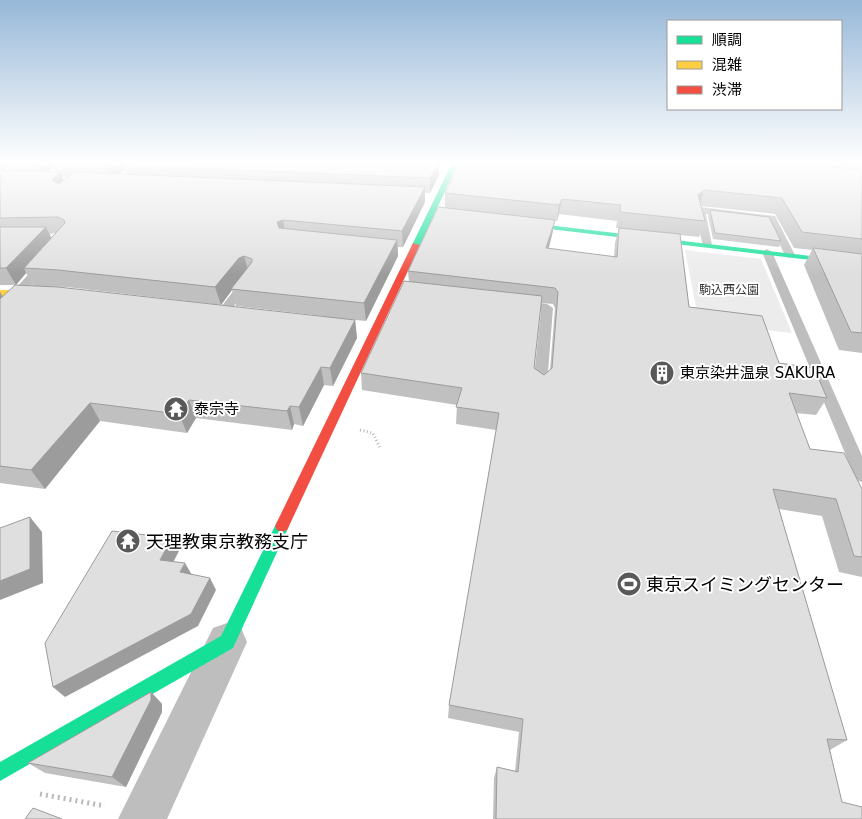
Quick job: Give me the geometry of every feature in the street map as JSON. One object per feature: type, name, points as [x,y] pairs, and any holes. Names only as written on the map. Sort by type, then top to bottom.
[{"type":"street","points":[[144,816],[374,331],[400,292],[407,253],[438,214],[434,199]]},
{"type":"street","points":[[501,222],[862,264]]},
{"type":"street","points":[[0,293],[58,295]]},
{"type":"street","points":[[361,330],[374,331]]},
{"type":"street","points":[[0,772],[227,642]]},
{"type":"lane","points":[[707,245],[700,210],[772,218],[790,255]]},
{"type":"lane","points":[[767,252],[862,475]]},
{"type":"lane","points":[[12,306],[48,259]]},
{"type":"lane","points":[[222,314],[249,278]]},
{"type":"lane","points":[[509,304],[547,308],[540,385]]},
{"type":"path","points":[[29,791],[144,816]]},
{"type":"green space","name":"駒込西公園","points":[[685,250],[761,259],[792,333],[699,322]]},
{"type":"building","points":[[0,199],[419,199],[402,231],[283,220],[277,222],[279,228],[397,240],[364,303],[231,289],[252,262],[252,259],[244,256],[239,258],[215,287],[24,268],[65,223],[64,220],[58,217],[0,218]]},
{"type":"building","points":[[504,199],[562,199],[559,205]]},
{"type":"building","points":[[564,199],[699,199],[705,221],[620,212],[621,205]]},
{"type":"building","points":[[783,199],[862,199],[862,239],[802,232]]},
{"type":"building","name":"東京スイミングセンター","points":[[438,207],[555,220],[546,248],[617,257],[619,228],[680,234],[689,307],[762,316],[779,363],[814,368],[827,398],[789,393],[810,449],[844,453],[862,489],[862,557],[854,556],[836,499],[773,489],[847,740],[827,739],[842,802],[862,807],[862,819],[496,819],[497,767],[518,772],[523,719],[449,705],[499,413],[456,407],[462,388],[361,373],[404,281],[542,296],[534,368],[544,375],[552,368],[558,292],[555,288],[408,271]]},
{"type":"building","points":[[710,210],[769,217],[781,241],[715,233]]},
{"type":"building","points":[[0,227],[46,227],[6,268],[0,268]]},
{"type":"building","points":[[813,248],[862,254],[862,333],[851,332]]},
{"type":"building","points":[[15,285],[58,287],[355,320],[330,368],[321,367],[299,407],[290,406],[287,411],[189,400],[179,414],[90,403],[31,470],[0,466],[0,299]]},
{"type":"building","points":[[30,517],[30,569],[0,581],[0,528]]},
{"type":"building","points":[[112,531],[172,538],[160,560],[185,563],[180,572],[210,578],[191,614],[53,687],[45,643]]},
{"type":"building","points":[[151,692],[151,700],[112,777],[28,763]]},
{"type":"building","points":[[33,808],[62,819],[25,819]]},
{"type":"traffic: fast","points":[[416,245],[438,199]]},
{"type":"traffic: fast","points":[[516,223],[862,264]]},
{"type":"traffic: fast","points":[[0,772],[227,642],[282,526]]},
{"type":"traffic: slow","points":[[0,293],[43,294]]},
{"type":"traffic: jam","points":[[282,526],[416,245]]},
{"type":"place","name":"東京染井温泉 SAKURA","points":[[662,373]]},
{"type":"place","name":"泰宗寺","points":[[176,409]]},
{"type":"place","name":"天理教東京教務支庁","points":[[128,541]]},
{"type":"place","name":"東京スイミングセンター","points":[[629,584]]}]
